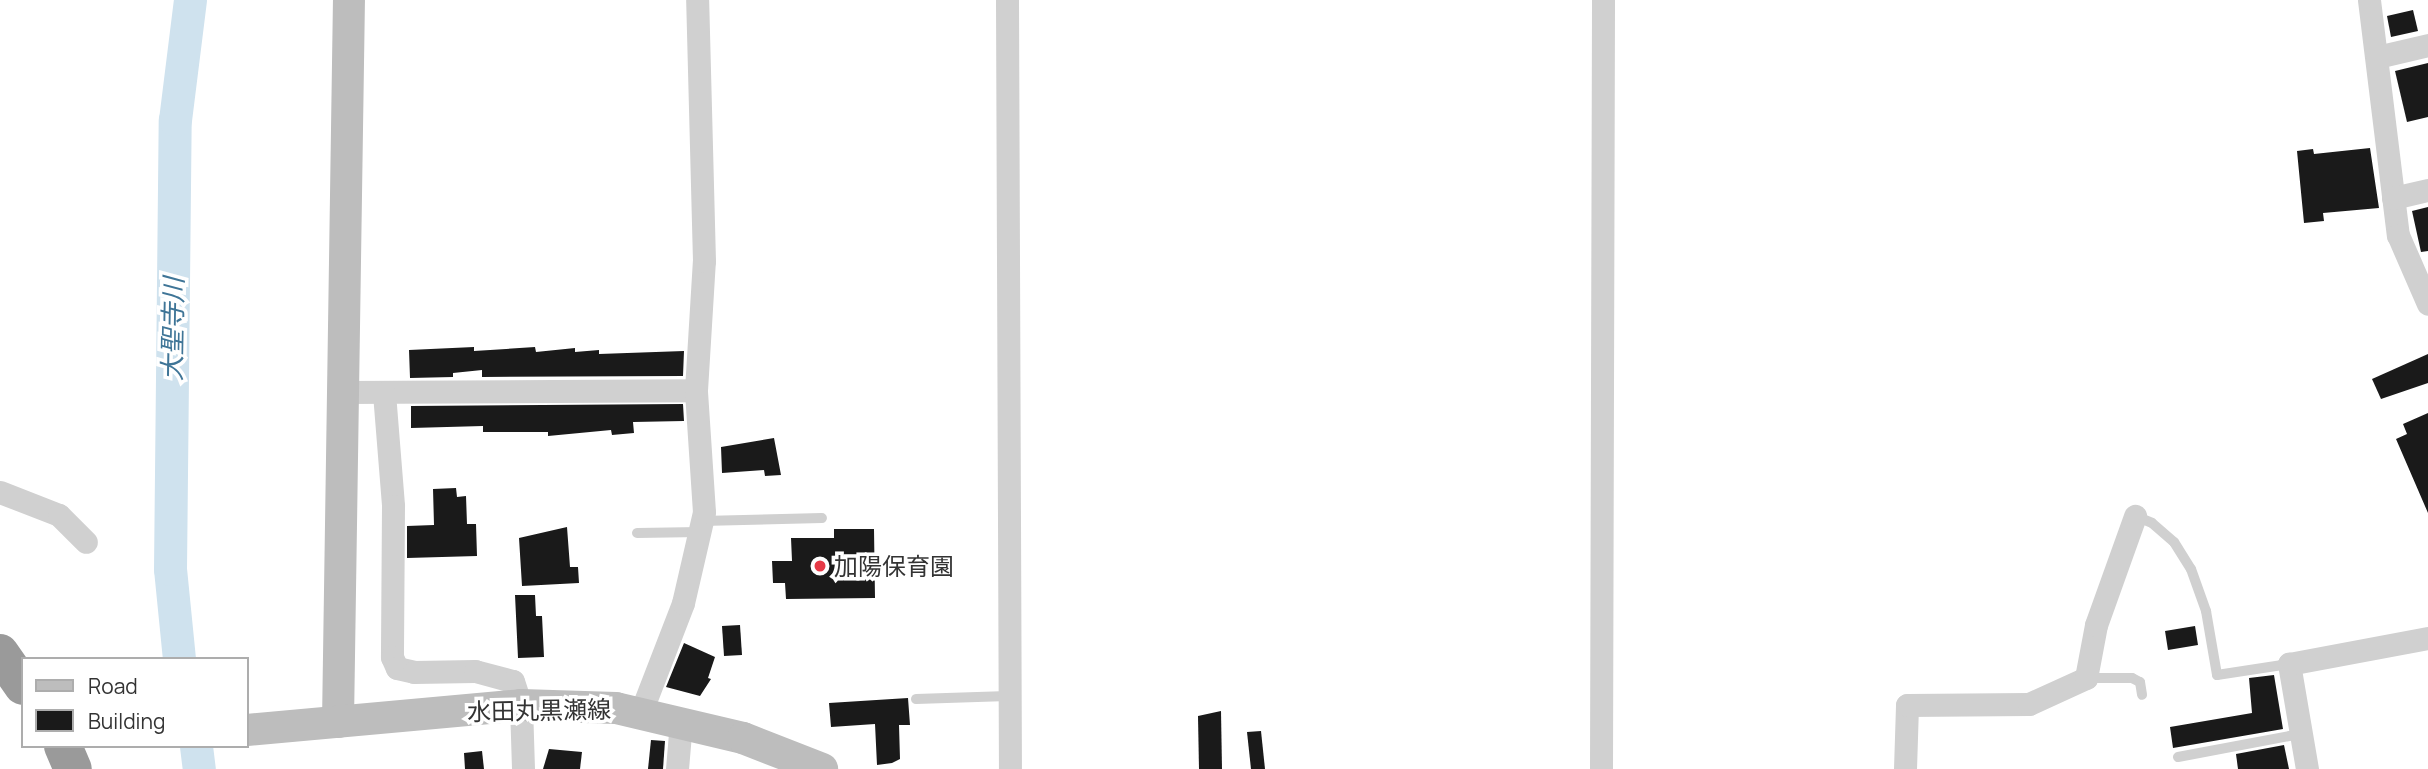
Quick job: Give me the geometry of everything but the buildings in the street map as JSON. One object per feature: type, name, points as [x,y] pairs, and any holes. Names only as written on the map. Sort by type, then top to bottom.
[{"type":"highway","points":[[0,653],[21,682]]},
{"type":"highway","points":[[63,748],[73,769]]},
{"type":"street","points":[[338,722],[349,0]]},
{"type":"street","points":[[640,712],[682,603],[701,526],[696,390],[704,261],[697,0]]},
{"type":"street","points":[[1007,0],[1010,769]]},
{"type":"street","points":[[1601,769],[1603,0]]},
{"type":"street","points":[[2369,0],[2398,235],[2428,304]]},
{"type":"street","points":[[2378,57],[2428,45]]},
{"type":"street","points":[[2393,198],[2428,190]]},
{"type":"street","points":[[343,392],[696,390]]},
{"type":"street","points":[[384,393],[393,506],[392,657],[397,668],[496,674],[513,681],[521,705],[523,769]]},
{"type":"street","points":[[0,492],[60,514],[86,542]]},
{"type":"street","points":[[1905,769],[1907,705],[2029,704],[2086,678],[2096,625],[2135,516]]},
{"type":"street","points":[[2307,769],[2289,664],[2428,638]]},
{"type":"street","name":"水田丸黒瀬線","points":[[253,730],[521,705],[640,712],[755,742],[822,769]]},
{"type":"street","points":[[677,769],[681,721]]},
{"type":"lane","points":[[2135,516],[2152,523],[2174,542],[2191,569],[2206,611],[2217,675],[2289,664]]},
{"type":"lane","points":[[637,533],[822,518]]},
{"type":"lane","points":[[2086,678],[2132,678],[2140,682],[2142,695]]},
{"type":"lane","points":[[916,699],[1008,696]]},
{"type":"lane","points":[[2178,757],[2300,734]]},
{"type":"waterway","name":"大聖寺川","points":[[179,657],[170,569],[175,120],[190,0]]},
{"type":"waterway","name":"大聖寺川","points":[[196,748],[199,769]]},
{"type":"place","name":"加陽保育園","points":[[820,566]]}]
